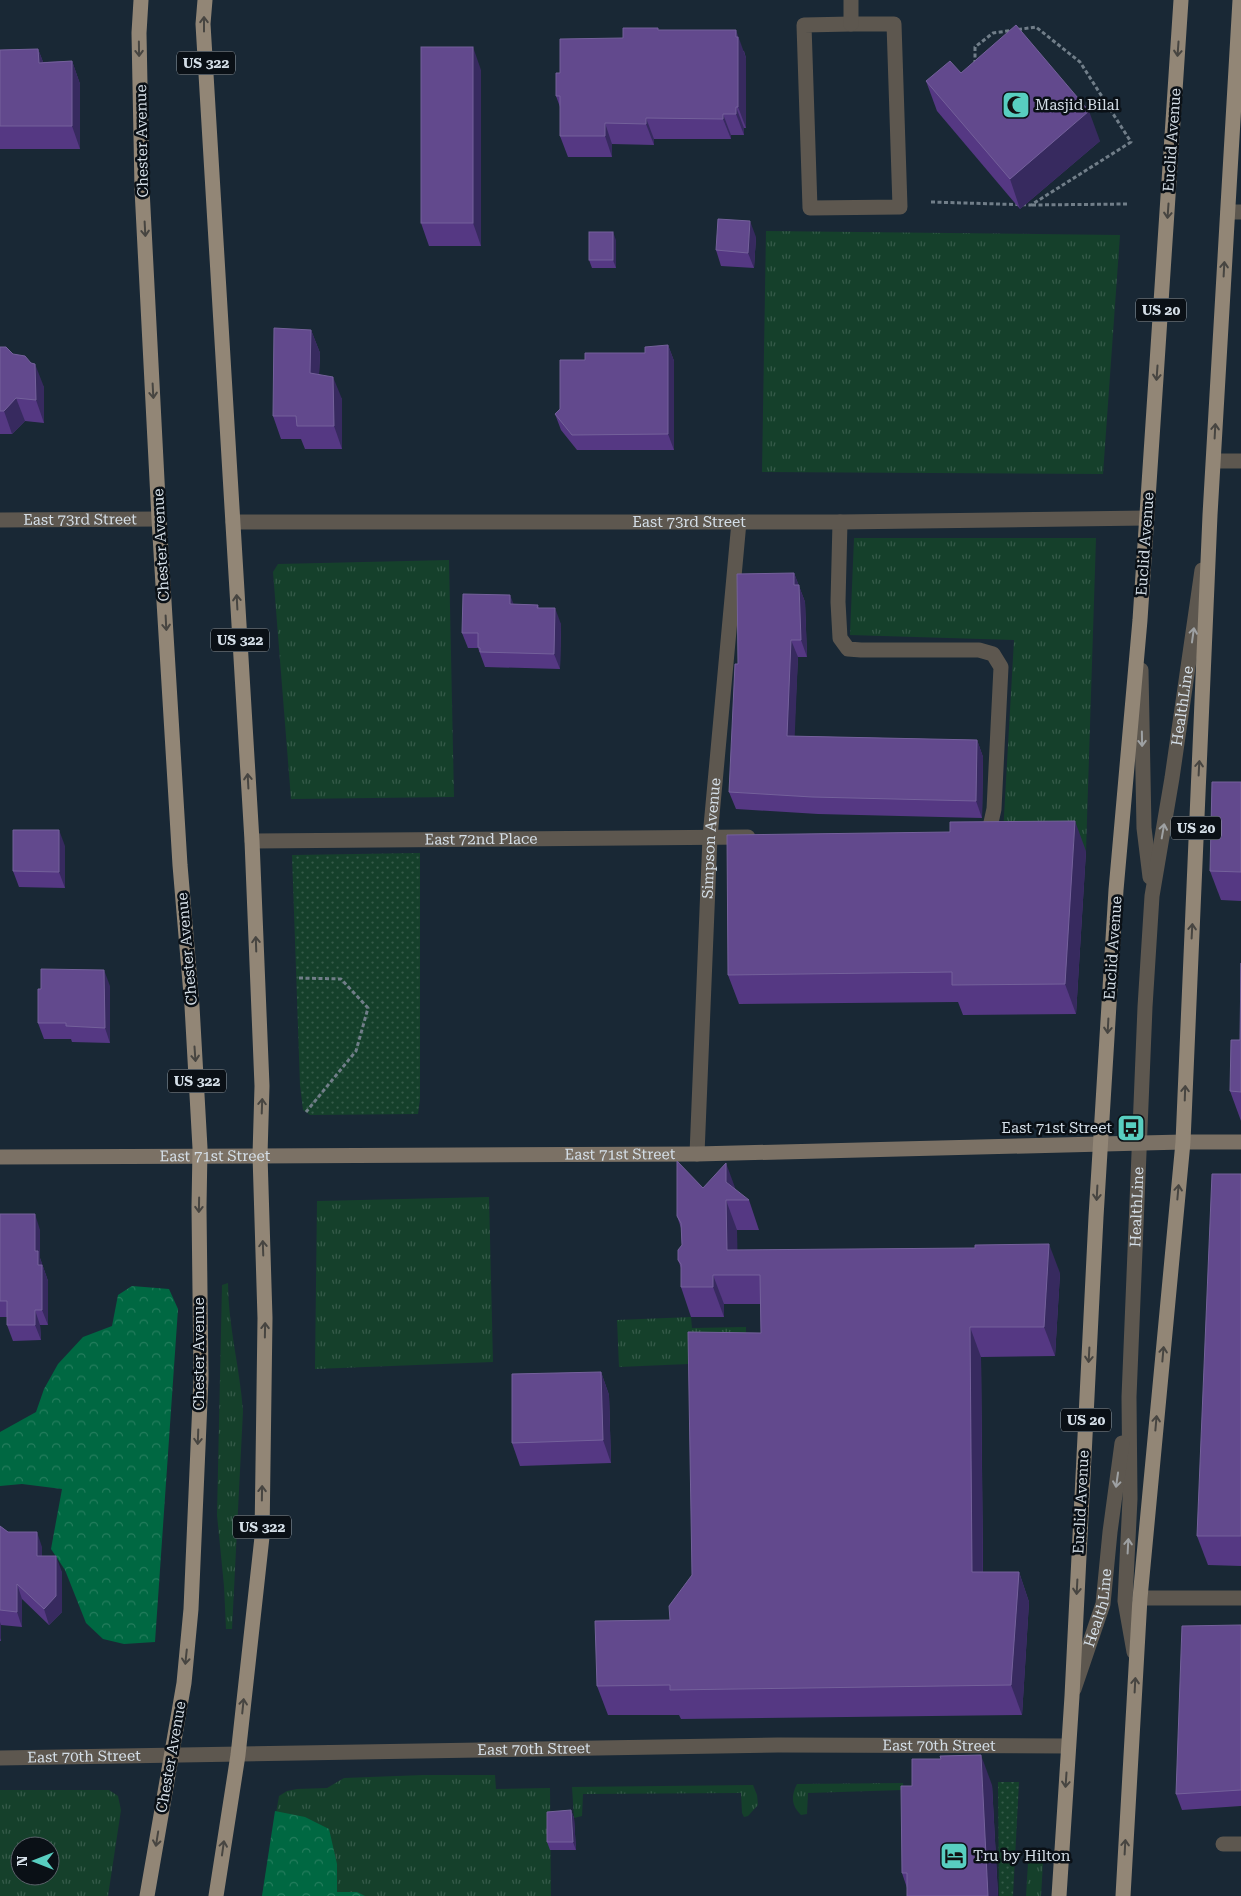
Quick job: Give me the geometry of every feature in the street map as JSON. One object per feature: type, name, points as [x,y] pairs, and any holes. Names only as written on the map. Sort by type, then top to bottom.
[{"type":"main road","name":"Chester Avenue","points":[[141,0],[139,33],[142,189],[159,519],[180,865],[199,1106],[201,1378],[191,1609],[184,1684],[148,1896]]},
{"type":"main road","name":"US 322","points":[[205,0],[203,24],[252,841],[262,1086],[260,1155],[265,1318],[262,1537],[238,1755],[216,1896]]},
{"type":"main road","name":"Euclid Avenue","points":[[1059,1896],[1072,1696],[1100,1144],[1116,890],[1140,620],[1181,0]]},
{"type":"main road","name":"US 20","points":[[1123,1896],[1140,1598],[1182,1142],[1210,514],[1234,212],[1240,0]]},
{"type":"street","points":[[851,0],[851,24]]},
{"type":"street","points":[[851,24],[894,24],[900,207],[810,208],[804,26],[851,24]]},
{"type":"street","points":[[1214,461],[1241,461]]},
{"type":"street","name":"HealthLine","points":[[1136,1663],[1124,1602],[1130,1499],[1129,1397],[1139,1143],[1152,896],[1172,778],[1210,514]]},
{"type":"street","name":"East 73rd Street","points":[[233,522],[840,522],[1147,518]]},
{"type":"street","name":"East 73rd Street","points":[[0,520],[159,519]]},
{"type":"street","name":"Simpson Avenue","points":[[697,1154],[710,838],[738,522]]},
{"type":"street","points":[[840,522],[838,602],[840,638],[848,649],[979,650],[993,654],[1001,666],[994,809],[990,827],[979,839],[969,838]]},
{"type":"street","name":"HealthLine","points":[[1140,620],[1144,828],[1152,896]]},
{"type":"street","name":"East 72nd Place","points":[[252,841],[759,838]]},
{"type":"street","name":"East 71st Street","points":[[0,1157],[697,1154],[1241,1142]]},
{"type":"street","name":"HealthLine","points":[[1072,1696],[1103,1604],[1110,1532],[1129,1397]]},
{"type":"street","points":[[1140,1598],[1241,1598]]},
{"type":"street","name":"East 70th Street","points":[[0,1758],[778,1745],[1068,1746]]},
{"type":"street","points":[[1223,1844],[1241,1844]]},
{"type":"path","points":[[975,71],[975,47],[993,33],[1036,27],[1080,62],[1131,142],[1031,205]]},
{"type":"path","points":[[931,202],[1031,205],[1127,204]]},
{"type":"path","points":[[300,978],[341,979],[368,1008],[356,1050],[306,1112]]},
{"type":"green space","points":[[766,231],[1120,235],[1103,474],[762,472]]},
{"type":"green space","points":[[854,538],[1096,538],[1086,851],[1002,851],[1014,640],[850,635]]},
{"type":"green space","points":[[449,560],[454,797],[291,799],[273,572],[278,564]]},
{"type":"green space","points":[[420,853],[420,1099],[418,1114],[310,1115],[303,1110],[300,1085],[292,855]]},
{"type":"green space","points":[[489,1197],[493,1362],[315,1369],[317,1201]]},
{"type":"green space","points":[[228,1283],[230,1315],[243,1411],[232,1629],[226,1629],[217,1515],[222,1285]]},
{"type":"green space","points":[[132,1286],[169,1289],[178,1309],[155,1642],[124,1644],[103,1639],[86,1623],[65,1570],[51,1549],[62,1489],[22,1484],[0,1486],[0,1432],[36,1412],[44,1389],[58,1364],[83,1337],[112,1326],[118,1295]]},
{"type":"green space","points":[[691,1317],[692,1328],[746,1327],[746,1362],[699,1362],[619,1367],[617,1320]]},
{"type":"green space","points":[[495,1775],[496,1789],[550,1788],[551,1896],[262,1896],[279,1796],[287,1791],[297,1789],[327,1788],[344,1778]]},
{"type":"green space","points":[[998,1782],[1019,1782],[1013,1896],[999,1896]]},
{"type":"green space","points":[[903,1783],[903,1790],[808,1793],[807,1814],[801,1815],[795,1808],[793,1800],[797,1784]]},
{"type":"green space","points":[[753,1785],[758,1805],[748,1816],[744,1817],[741,1793],[583,1794],[582,1816],[574,1818],[572,1787]]},
{"type":"green space","points":[[0,1790],[109,1790],[118,1796],[121,1810],[108,1896],[0,1896]]},
{"type":"green space","points":[[275,1811],[305,1817],[329,1829],[337,1864],[337,1892],[357,1892],[365,1896],[262,1896]]},
{"type":"green space","points":[[1028,1863],[1043,1863],[1041,1896],[1026,1896]]},
{"type":"building","points":[[1016,25],[1089,111],[1010,179],[926,81],[950,61],[961,73]]},
{"type":"building","points":[[623,28],[736,30],[736,37],[738,37],[738,107],[736,107],[736,114],[723,114],[723,119],[646,118],[646,124],[605,123],[605,136],[560,136],[560,96],[556,96],[556,73],[560,73],[560,39],[623,38]]},
{"type":"building","points":[[421,47],[473,47],[473,223],[421,223]]},
{"type":"building","points":[[38,49],[39,63],[72,61],[72,126],[0,126],[0,50]]},
{"type":"building","points":[[718,219],[750,221],[748,253],[716,250]]},
{"type":"building","points":[[589,232],[613,232],[613,260],[589,260]]},
{"type":"building","points":[[274,328],[311,330],[310,373],[333,377],[334,426],[297,426],[296,416],[273,416]]},
{"type":"building","points":[[668,345],[668,434],[572,435],[555,414],[560,409],[560,360],[585,360],[585,353],[645,353],[645,347]]},
{"type":"building","points":[[0,347],[6,347],[13,354],[25,356],[31,363],[35,364],[36,400],[16,398],[4,411],[0,411]]},
{"type":"building","points":[[794,573],[794,585],[799,585],[801,640],[791,640],[787,736],[977,740],[976,801],[812,797],[729,792],[735,664],[738,664],[737,574]]},
{"type":"building","points":[[463,594],[510,595],[510,604],[538,605],[537,608],[555,608],[554,654],[480,652],[478,633],[462,633]]},
{"type":"building","points":[[1212,782],[1241,782],[1241,872],[1210,871]]},
{"type":"building","points":[[1075,821],[1065,984],[952,985],[952,972],[728,975],[727,835],[950,832],[950,822]]},
{"type":"building","points":[[13,830],[59,830],[59,872],[13,871]]},
{"type":"building","points":[[1241,963],[1241,1092],[1230,1091],[1231,1040],[1240,1040]]},
{"type":"building","points":[[41,969],[104,970],[105,1028],[66,1026],[66,1023],[38,1023],[38,989],[41,989]]},
{"type":"building","points":[[677,1161],[703,1188],[726,1163],[726,1182],[749,1200],[726,1200],[727,1250],[975,1248],[975,1245],[1049,1244],[1044,1327],[970,1327],[972,1572],[1019,1572],[1011,1685],[670,1690],[670,1685],[597,1686],[595,1621],[670,1620],[669,1606],[692,1575],[688,1332],[761,1333],[760,1275],[713,1275],[713,1287],[681,1287],[681,1264],[678,1260],[678,1250],[682,1245],[681,1223],[677,1216]]},
{"type":"building","points":[[1212,1174],[1241,1174],[1241,1536],[1197,1536]]},
{"type":"building","points":[[0,1214],[35,1214],[35,1251],[38,1251],[38,1265],[42,1265],[42,1310],[35,1310],[35,1325],[7,1325],[7,1301],[0,1301]]},
{"type":"building","points":[[601,1372],[603,1440],[512,1443],[512,1374]]},
{"type":"building","points":[[0,1526],[8,1532],[37,1532],[37,1556],[56,1556],[56,1596],[44,1609],[17,1584],[17,1612],[0,1610]]},
{"type":"building","points":[[1241,1625],[1241,1790],[1176,1794],[1182,1626]]},
{"type":"building","name":"Tru by Hilton","points":[[981,1755],[988,1896],[907,1896],[907,1873],[902,1873],[901,1786],[912,1786],[912,1759],[941,1759],[940,1756]]},
{"type":"building","points":[[571,1810],[573,1842],[547,1842],[547,1812]]},
{"type":"place","name":"Masjid Bilal","points":[[1016,105]]},
{"type":"place","name":"East 71st Street","points":[[1131,1128]]},
{"type":"place","name":"Tru by Hilton","points":[[954,1856]]}]
